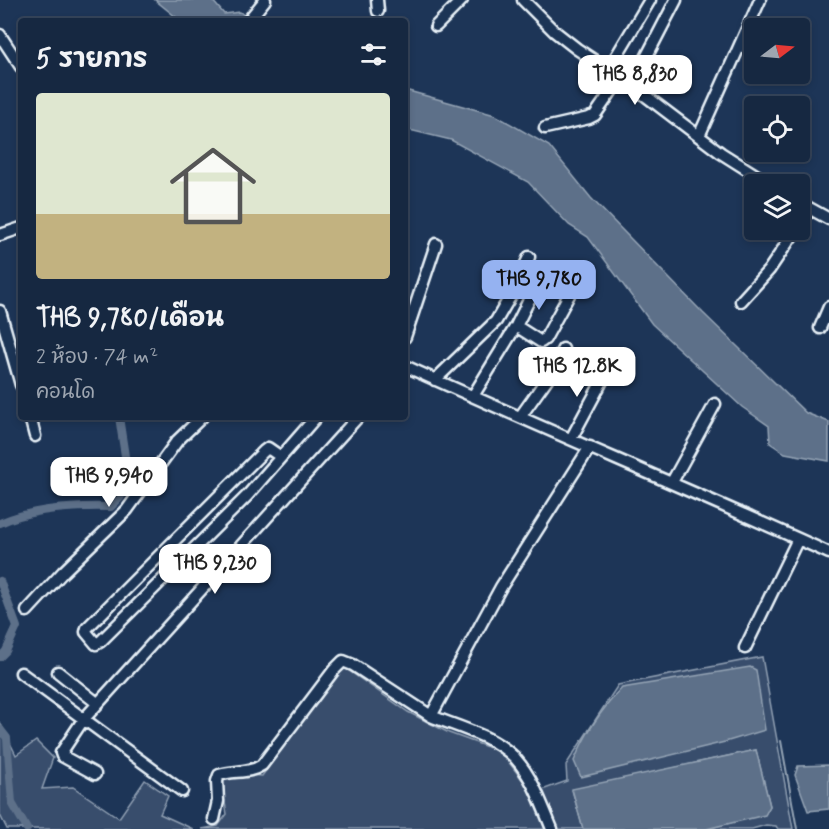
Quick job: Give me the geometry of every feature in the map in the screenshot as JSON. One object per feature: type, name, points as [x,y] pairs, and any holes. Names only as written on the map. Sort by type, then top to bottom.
[{"type":"street","points":[[250,18],[265,0]]},
{"type":"street","points":[[436,26],[462,0]]},
{"type":"street","points":[[523,0],[554,31],[699,136],[756,174]]},
{"type":"street","points":[[608,70],[650,0]]},
{"type":"street","points":[[544,128],[595,115],[643,64],[676,0]]},
{"type":"street","points":[[699,136],[760,0]]},
{"type":"street","points":[[0,35],[18,62]]},
{"type":"street","points":[[810,209],[829,219]]},
{"type":"street","points":[[0,235],[18,229]]},
{"type":"street","points":[[741,301],[769,270],[789,240]]},
{"type":"street","points":[[408,328],[436,244]]},
{"type":"street","points":[[435,380],[496,321],[529,257]]},
{"type":"street","points":[[473,396],[516,326],[537,284]]},
{"type":"street","points":[[516,326],[541,342],[545,339],[569,295]]},
{"type":"street","points":[[820,328],[829,307]]},
{"type":"street","points":[[0,311],[18,374]]},
{"type":"street","points":[[520,417],[547,379],[563,349]]},
{"type":"street","points":[[408,367],[829,553]]},
{"type":"street","points":[[571,439],[608,370]]},
{"type":"street","points":[[672,482],[715,404]]},
{"type":"street","points":[[31,420],[35,436]]},
{"type":"street","points":[[27,611],[63,572],[127,510],[165,456],[199,420]]},
{"type":"street","points":[[281,457],[268,448],[264,451],[87,628],[86,632],[96,644],[247,496],[313,420]]},
{"type":"street","points":[[94,774],[62,756],[61,753],[83,720],[355,420]]},
{"type":"street","points":[[431,717],[501,587],[590,447]]},
{"type":"street","points":[[746,648],[798,539]]},
{"type":"street","points":[[213,819],[218,801],[216,781],[219,775],[230,771],[253,771],[262,765],[334,670],[344,661],[431,717],[491,741],[514,758],[538,795],[552,829]]},
{"type":"street","points":[[58,672],[98,703]]},
{"type":"street","points":[[21,674],[182,791]]},
{"type":"shaded area","points":[[155,0],[212,0],[224,14],[240,12],[247,18],[177,18]]},
{"type":"shaded area","points":[[408,91],[495,115],[549,146],[591,198],[703,313],[806,413],[829,422],[829,461],[785,453],[770,443],[769,426],[742,407],[652,324],[588,237],[569,225],[528,182],[451,140],[408,130]]},
{"type":"shaded area","points":[[762,657],[793,829],[778,829],[776,826],[766,825],[752,829],[706,829],[765,814],[770,806],[756,750],[572,790],[583,829],[202,829],[218,826],[227,814],[221,779],[245,775],[262,776],[342,666],[408,712],[449,733],[501,752],[531,794],[567,781],[566,765],[618,685]]},
{"type":"shaded area","points":[[750,667],[756,670],[765,730],[581,777],[574,761],[578,751],[594,723],[622,688]]},
{"type":"shaded area","points":[[0,722],[16,755],[36,741],[53,758],[42,789],[73,787],[119,818],[145,780],[168,796],[160,814],[193,829],[7,829],[0,815]]},
{"type":"shaded area","points":[[756,750],[770,806],[765,815],[706,829],[583,829],[572,789]]},
{"type":"shaded area","points":[[829,765],[829,809],[808,811],[795,775],[798,766]]},
{"type":"waterway","points":[[0,523],[27,514],[55,509],[111,507],[120,498],[129,482],[119,420]]},
{"type":"waterway","points":[[0,581],[17,627],[6,651],[0,657]]},
{"type":"waterway","points":[[0,729],[7,738],[12,803],[27,829]]},
{"type":"waterway","points":[[781,741],[797,829]]}]
